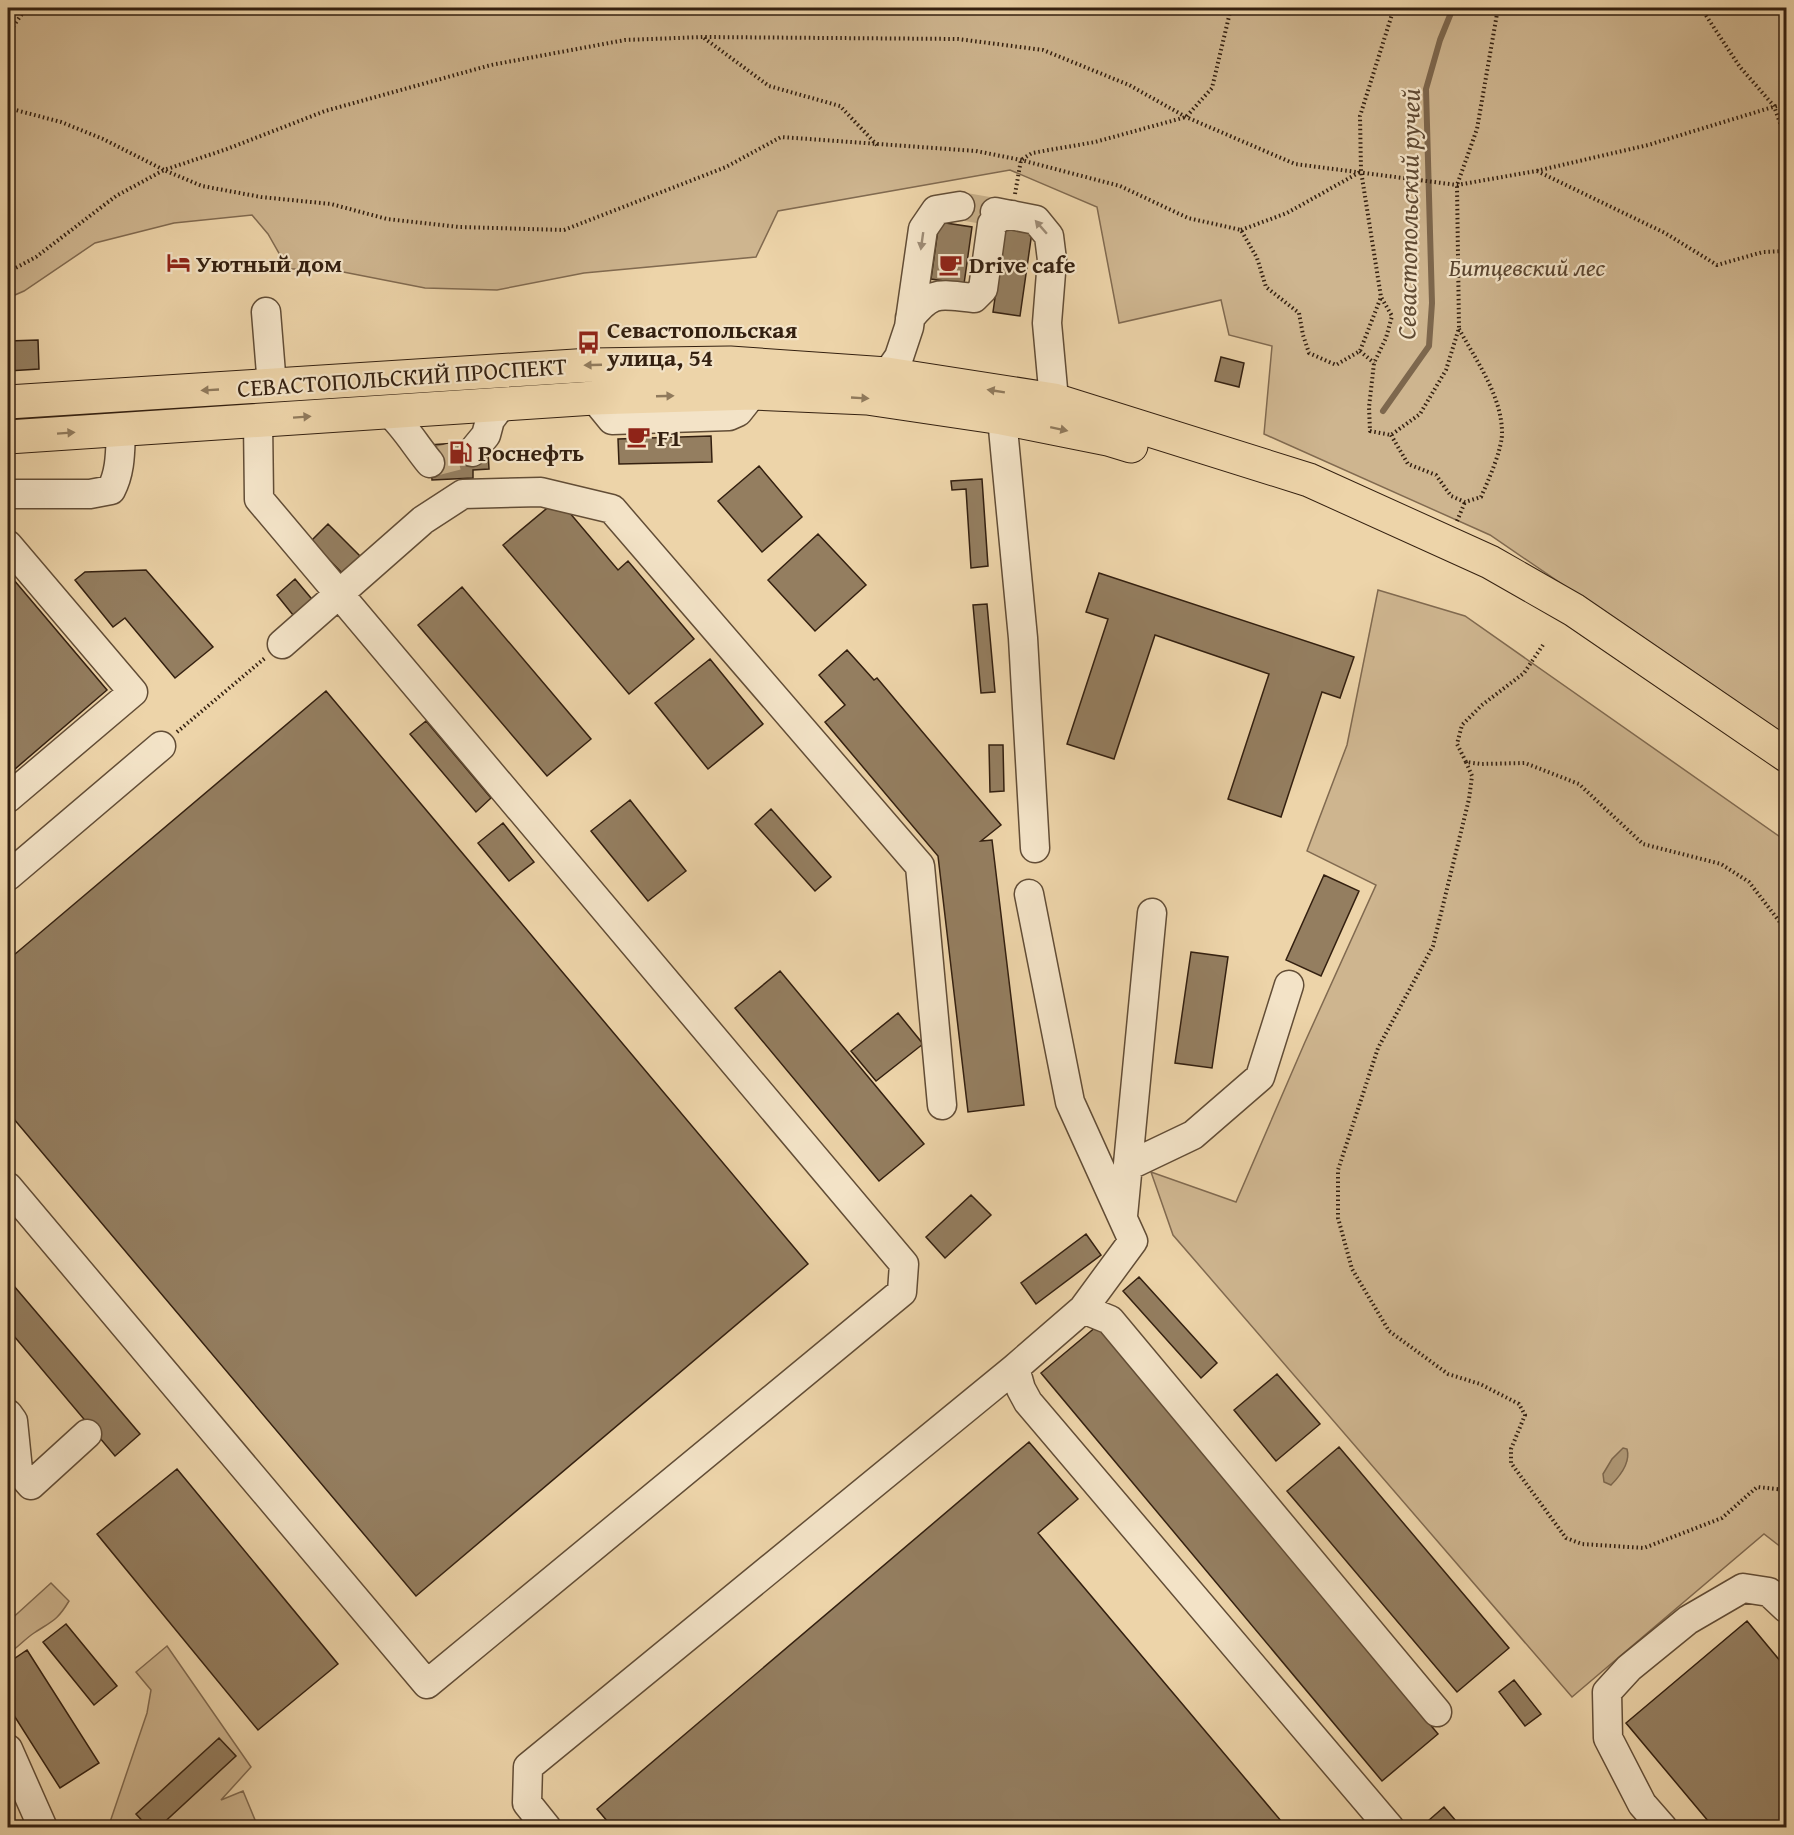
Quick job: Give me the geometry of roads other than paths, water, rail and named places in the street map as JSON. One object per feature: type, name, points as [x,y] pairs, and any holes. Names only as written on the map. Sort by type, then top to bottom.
[{"type":"main road","name":"СЕВАСТОПОЛЬСКИЙ ПРОСПЕКТ","points":[[8,402],[591,365],[730,363],[887,374],[1054,400],[1309,480],[1490,562],[1574,610],[1786,755]]},
{"type":"main road","name":"СЕВАСТОПОЛЬСКИЙ ПРОСПЕКТ","points":[[8,437],[594,398],[753,393],[867,398],[1002,418],[1108,439],[1302,497],[1482,575],[1572,627],[1786,774]]},
{"type":"lane","points":[[887,374],[899,357],[910,318],[923,229],[936,210],[960,207]]},
{"type":"lane","points":[[910,318],[924,301],[939,295],[974,298],[983,289],[992,224],[1003,214],[1036,220],[1048,236],[1052,260],[1047,323],[1054,400]]},
{"type":"lane","points":[[266,312],[272,386]]},
{"type":"lane","points":[[472,452],[486,435],[490,420],[502,404]]},
{"type":"lane","points":[[389,412],[405,428],[414,444],[430,463]]},
{"type":"lane","points":[[1002,418],[1023,638],[1035,848]]},
{"type":"lane","points":[[8,1187],[427,1684],[902,1292],[904,1264],[259,499],[258,421]]},
{"type":"lane","points":[[8,494],[90,494],[111,490],[120,464],[121,430]]},
{"type":"lane","points":[[282,644],[423,520],[463,494],[542,492],[612,509],[920,866],[942,1105]]},
{"type":"lane","points":[[8,798],[132,692],[10,552]]},
{"type":"lane","points":[[8,876],[161,746]]},
{"type":"lane","points":[[548,1827],[527,1803],[528,1767],[1016,1368],[1083,1310],[1133,1242],[1070,1102],[1029,894]]},
{"type":"lane","points":[[1123,1218],[1152,913]]},
{"type":"lane","points":[[1128,1166],[1192,1135],[1260,1077],[1288,985]]},
{"type":"lane","points":[[1083,1310],[1110,1320],[1437,1712]]},
{"type":"lane","points":[[1016,1368],[1021,1389],[1028,1402],[1390,1827]]},
{"type":"lane","points":[[8,1414],[13,1421],[18,1470],[31,1485],[87,1434]]},
{"type":"lane","points":[[1663,1827],[1642,1804],[1608,1738],[1607,1692],[1629,1668],[1688,1620],[1743,1588],[1769,1592],[1786,1608]]},
{"type":"lane","points":[[8,1749],[43,1827]]},
{"type":"waterway","name":"Севастопольский ручей","points":[[1383,411],[1429,346],[1432,303],[1426,89],[1440,40],[1453,8]]},
{"type":"tunnel","points":[[960,206],[995,212]]},
{"type":"tunnel","points":[[430,463],[472,452]]},
{"type":"place","name":"Уютный дом","points":[[178,263]]},
{"type":"place","name":"Drive cafe","points":[[951,264]]},
{"type":"place","name":"Севастопольская улица, 54","points":[[589,343]]},
{"type":"place","name":"F1","points":[[639,437]]},
{"type":"place","name":"Роснефть","points":[[460,452]]},
{"type":"park label","name":"Битцевский лес","points":[[1527,267]]}]
